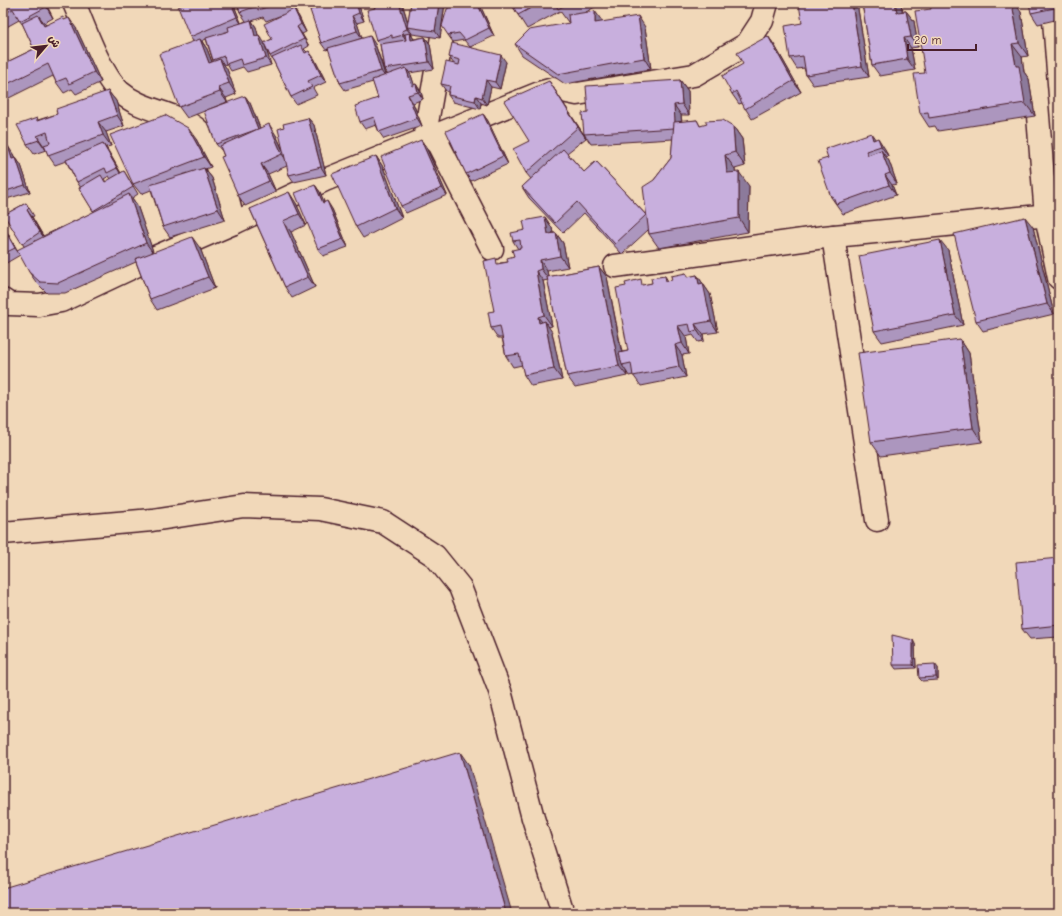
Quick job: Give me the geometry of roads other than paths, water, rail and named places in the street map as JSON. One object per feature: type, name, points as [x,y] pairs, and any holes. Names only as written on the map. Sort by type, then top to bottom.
[{"type":"street","points":[[74,3],[105,72],[118,91],[137,104],[173,116],[192,125],[200,132],[210,147],[227,196],[234,223]]},
{"type":"street","points":[[453,3],[442,37],[429,138],[492,249]]},
{"type":"street","points":[[3,300],[9,304],[39,305],[61,301],[325,180],[542,92],[553,90],[577,94],[694,75],[747,44],[762,21],[767,3]]},
{"type":"street","points":[[1029,3],[1059,278]]},
{"type":"street","points":[[615,266],[833,236],[1053,215]]},
{"type":"street","points":[[833,236],[877,520]]},
{"type":"street","points":[[3,533],[152,520],[244,506],[313,509],[383,522],[435,556],[460,587],[500,691],[533,818],[563,913]]}]
